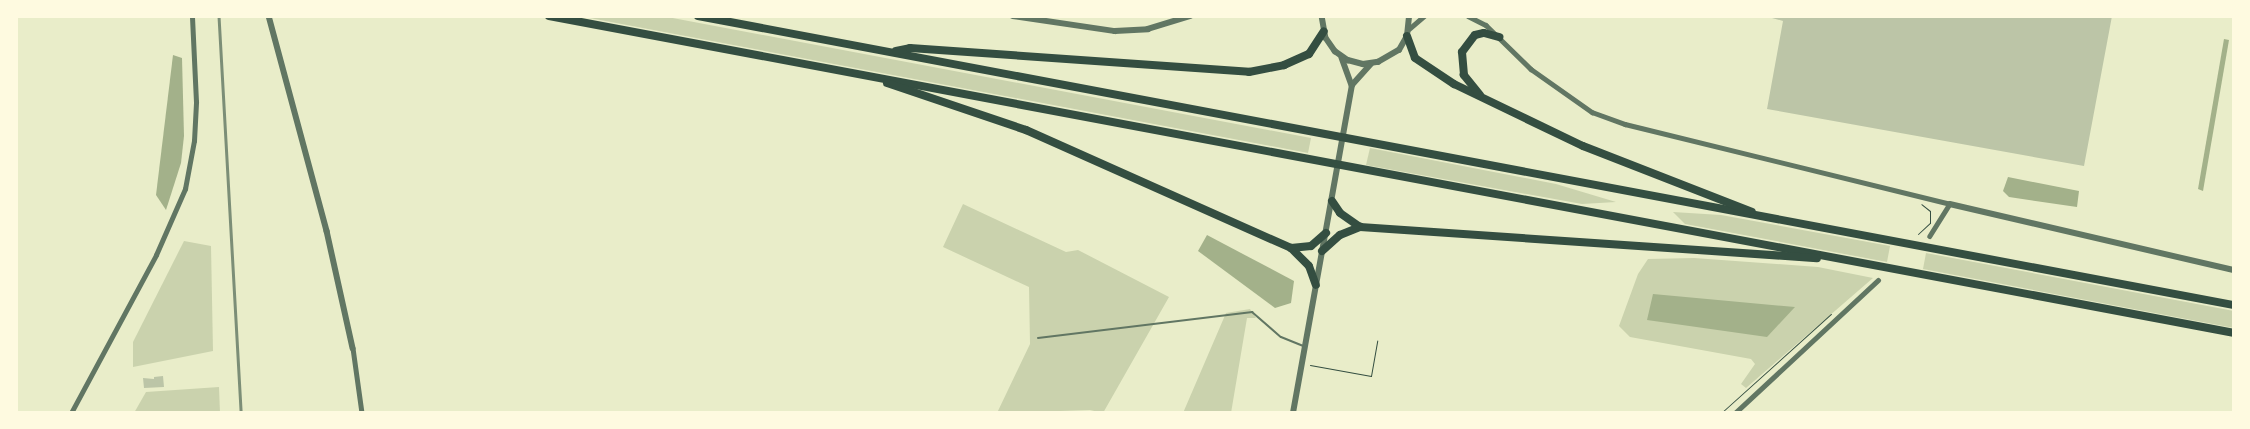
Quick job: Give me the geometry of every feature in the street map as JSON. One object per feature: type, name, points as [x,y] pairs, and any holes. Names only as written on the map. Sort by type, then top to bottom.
[{"type":"highway","points":[[549,16],[2234,333]]},
{"type":"highway","points":[[698,16],[2234,305]]},
{"type":"highway","points":[[889,52],[910,48],[1249,72],[1284,65],[1309,54],[1324,31]]},
{"type":"highway","points":[[1408,32],[1410,52],[1419,62],[1483,99],[1583,146],[1670,182],[1739,204],[1758,216]]},
{"type":"highway","points":[[1483,99],[1464,75],[1462,52],[1475,35],[1484,33],[1499,37]]},
{"type":"highway","points":[[876,78],[901,90],[1026,130],[1291,248],[1309,266],[1316,285]]},
{"type":"highway","points":[[1332,201],[1340,213],[1360,227]]},
{"type":"highway","points":[[1322,251],[1340,235],[1360,227],[1800,259],[1829,257]]},
{"type":"highway","points":[[1291,248],[1311,246],[1326,233]]},
{"type":"street","points":[[71,413],[156,255],[184,189],[194,141],[196,102],[192,16]]},
{"type":"street","points":[[269,16],[327,231],[353,348],[362,413]]},
{"type":"street","points":[[1013,16],[1115,30],[1148,29],[1190,16]]},
{"type":"street","points":[[1408,32],[1409,16]]},
{"type":"street","points":[[1352,85],[1371,64],[1393,55],[1408,32],[1424,16]]},
{"type":"street","points":[[1468,16],[1499,37],[1530,69],[1592,112],[1625,124],[1950,204],[2234,270]]},
{"type":"street","points":[[1322,17],[1324,31],[1330,45],[1341,56],[1355,63],[1371,64]]},
{"type":"street","points":[[1293,413],[1352,85],[1341,56]]},
{"type":"street","points":[[1930,236],[1950,204]]},
{"type":"street","points":[[1736,413],[1878,280]]},
{"type":"lane","points":[[1038,338],[1252,312],[1281,337],[1305,347]]},
{"type":"path","points":[[1918,234],[1930,223],[1930,211],[1920,203],[1921,197]]},
{"type":"path","points":[[1720,413],[1836,309]]},
{"type":"path","points":[[1302,364],[1371,376],[1377,341]]},
{"type":"shaded area","points":[[579,16],[662,16],[1311,138],[1308,153]]},
{"type":"shaded area","points":[[2224,39],[2229,40],[2203,191],[2198,189]]},
{"type":"shaded area","points":[[173,55],[182,58],[184,136],[181,163],[166,210],[156,195]]},
{"type":"shaded area","points":[[1370,148],[1556,184],[1616,202],[1582,204],[1366,165]]},
{"type":"shaded area","points":[[2008,177],[2079,191],[2077,207],[2009,197],[2003,191]]},
{"type":"shaded area","points":[[963,204],[1066,252],[1078,250],[1169,297],[1103,413],[1090,410],[997,413],[1030,344],[1029,287],[943,247]]},
{"type":"shaded area","points":[[1673,212],[1721,215],[1890,246],[1887,262],[1685,224]]},
{"type":"shaded area","points":[[1207,235],[1294,281],[1291,303],[1275,308],[1198,251]]},
{"type":"shaded area","points":[[184,241],[211,246],[213,351],[133,367],[133,342]]},
{"type":"shaded area","points":[[1926,253],[2234,311],[2234,328],[1923,269]]},
{"type":"shaded area","points":[[1694,258],[1818,267],[1873,278],[1746,388],[1741,384],[1755,364],[1751,359],[1630,337],[1619,326],[1638,274],[1648,259]]},
{"type":"shaded area","points":[[1653,294],[1795,307],[1767,337],[1647,320]]},
{"type":"shaded area","points":[[1250,309],[1256,318],[1247,318],[1231,413],[1183,413],[1226,313]]},
{"type":"shaded area","points":[[219,387],[220,413],[134,413],[146,392]]},
{"type":"building","points":[[1765,16],[2112,16],[2084,166],[1767,109],[1783,21]]},
{"type":"building","points":[[163,376],[164,387],[144,388],[143,378],[154,379],[154,377]]},
{"type":"railway","points":[[219,16],[241,413]]}]
